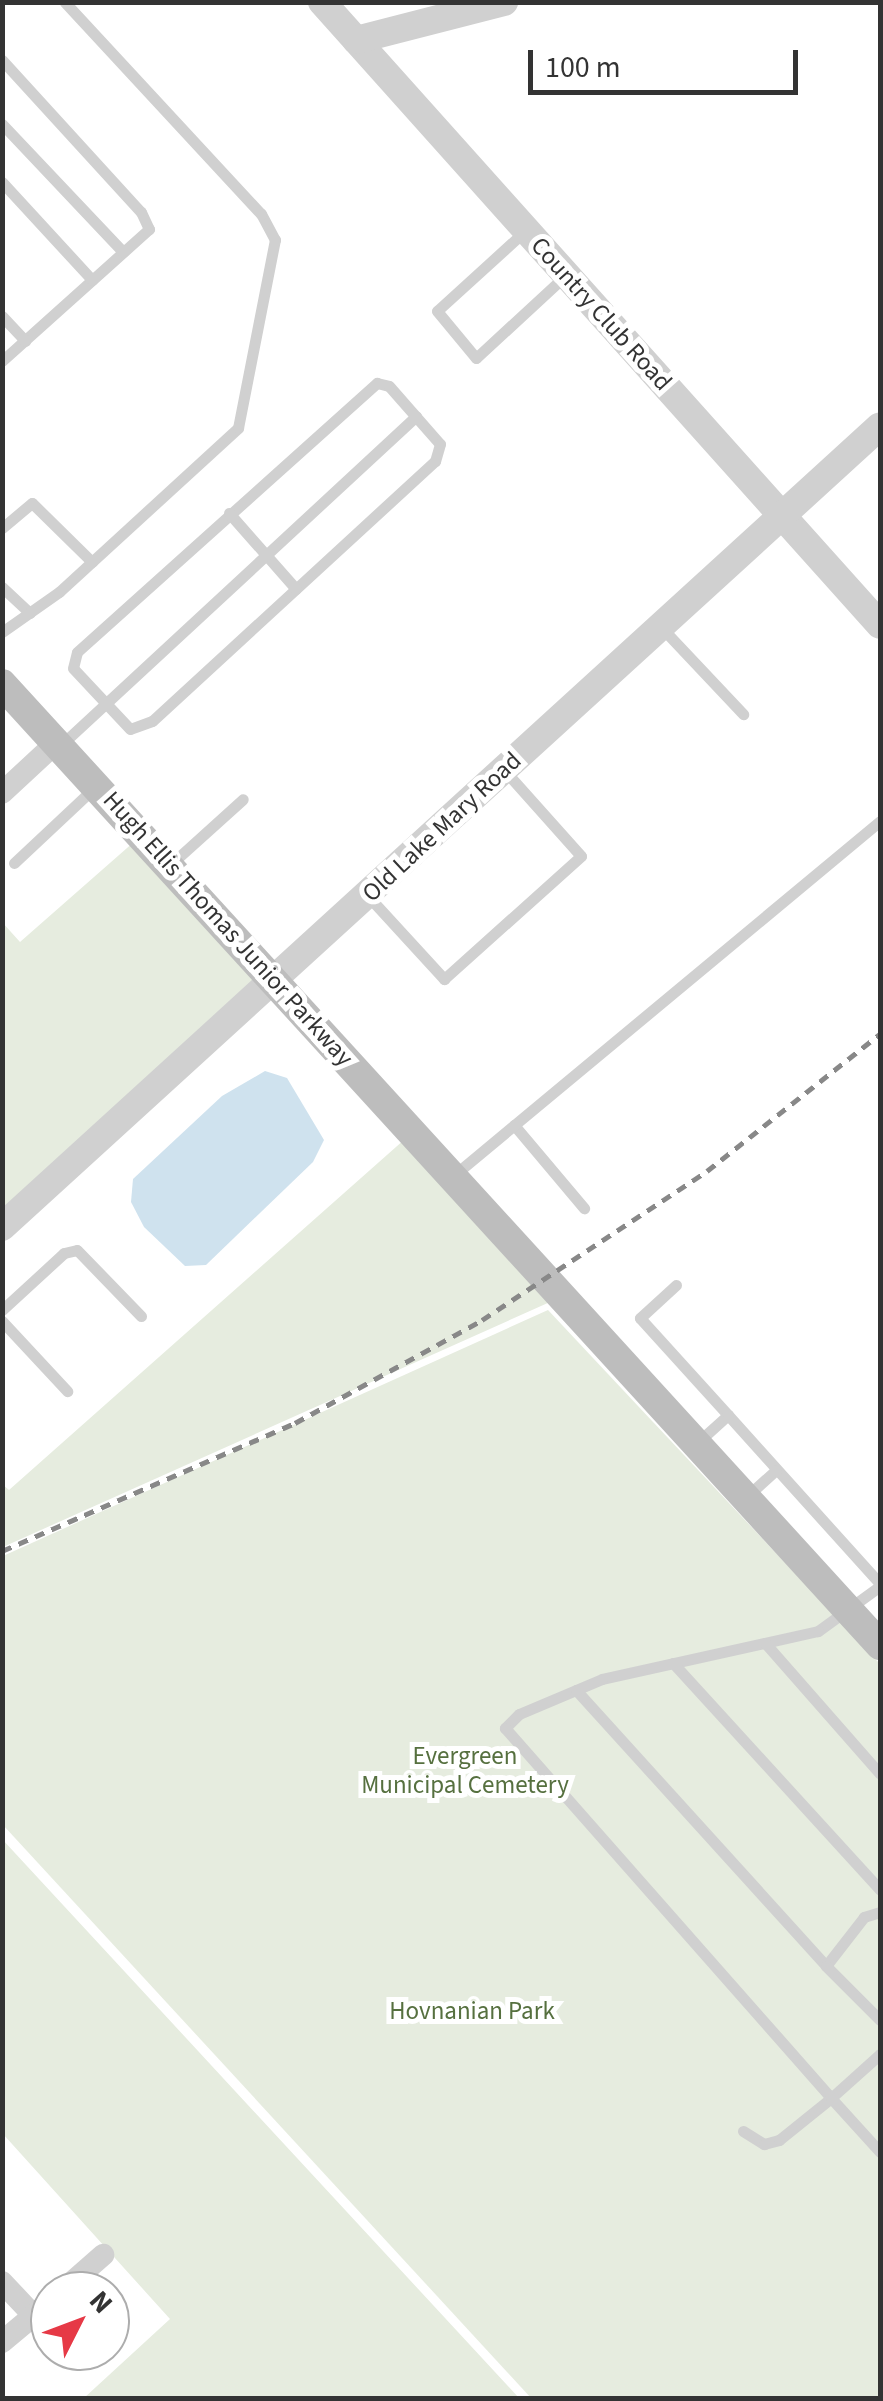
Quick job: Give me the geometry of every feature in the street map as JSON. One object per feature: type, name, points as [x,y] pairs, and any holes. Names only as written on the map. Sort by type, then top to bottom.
[{"type":"main road","name":"Hugh Ellis Thomas Junior Parkway","points":[[2,684],[697,1443]]},
{"type":"main road","points":[[697,1443],[880,1644]]},
{"type":"street","name":"Country Club Road","points":[[322,2],[880,624]]},
{"type":"street","points":[[356,40],[504,2]]},
{"type":"street","name":"Old Lake Mary Road","points":[[2,1227],[276,982],[880,426]]},
{"type":"street","points":[[2,794],[60,743]]},
{"type":"street","points":[[84,2271],[102,2255]]},
{"type":"street","points":[[2,2282],[30,2301]]},
{"type":"street","points":[[2,2342],[30,2319]]},
{"type":"lane","points":[[2,632],[92,562],[238,428],[275,240],[260,214],[66,2]]},
{"type":"lane","points":[[2,60],[141,212],[150,229],[2,361]]},
{"type":"lane","points":[[2,124],[123,252]]},
{"type":"lane","points":[[2,182],[92,280]]},
{"type":"lane","points":[[526,230],[436,310],[476,358],[566,274]]},
{"type":"lane","points":[[2,316],[26,340]]},
{"type":"lane","points":[[368,386],[388,386],[416,416],[440,444],[436,461],[140,730],[130,728],[73,668],[77,652],[368,386]]},
{"type":"lane","points":[[60,743],[416,416]]},
{"type":"lane","points":[[2,528],[32,503],[92,562]]},
{"type":"lane","points":[[229,513],[296,589]]},
{"type":"lane","points":[[2,587],[30,613]]},
{"type":"lane","points":[[661,627],[743,714]]},
{"type":"lane","points":[[368,896],[444,979],[581,856],[504,770]]},
{"type":"lane","points":[[14,863],[98,785]]},
{"type":"lane","points":[[170,864],[243,799]]},
{"type":"lane","points":[[453,1176],[880,822]]},
{"type":"lane","points":[[514,1125],[584,1208]]},
{"type":"lane","points":[[2,1310],[64,1253],[78,1250],[142,1316]]},
{"type":"lane","points":[[676,1285],[640,1318],[880,1585],[851,1612],[818,1631],[673,1663],[576,1690],[519,1714],[505,1728],[880,2152]]},
{"type":"lane","points":[[2,1321],[67,1391]]},
{"type":"lane","points":[[697,1443],[728,1415]]},
{"type":"lane","points":[[746,1497],[776,1470]]},
{"type":"lane","points":[[765,1642],[880,1774]]},
{"type":"lane","points":[[673,1663],[880,1890]]},
{"type":"lane","points":[[576,1690],[826,1966],[880,2020]]},
{"type":"lane","points":[[826,1966],[864,1918],[880,1912]]},
{"type":"lane","points":[[743,2131],[764,2144],[779,2140],[880,2054]]},
{"type":"green space","points":[[135,841],[262,982],[2,1215],[2,922],[20,942]]},
{"type":"green space","points":[[405,1139],[550,1302],[3,1547],[2,1484],[9,1490]]},
{"type":"green space","name":"Evergreen Municipal Cemetery","points":[[548,1310],[880,1664],[880,2398],[531,2398],[3,1825],[3,1556]]},
{"type":"green space","points":[[2,1839],[519,2398],[84,2398],[113,2371],[130,2371],[130,2356],[170,2319],[3,2134]]},
{"type":"water","points":[[265,1071],[287,1078],[324,1140],[313,1162],[206,1265],[185,1266],[144,1227],[131,1202],[133,1179],[222,1096]]},
{"type":"railway","points":[[2,1551],[295,1423],[482,1320],[707,1171],[880,1034]]},
{"type":"park label","name":"Hovnanian Park","points":[[472,2011]]}]
